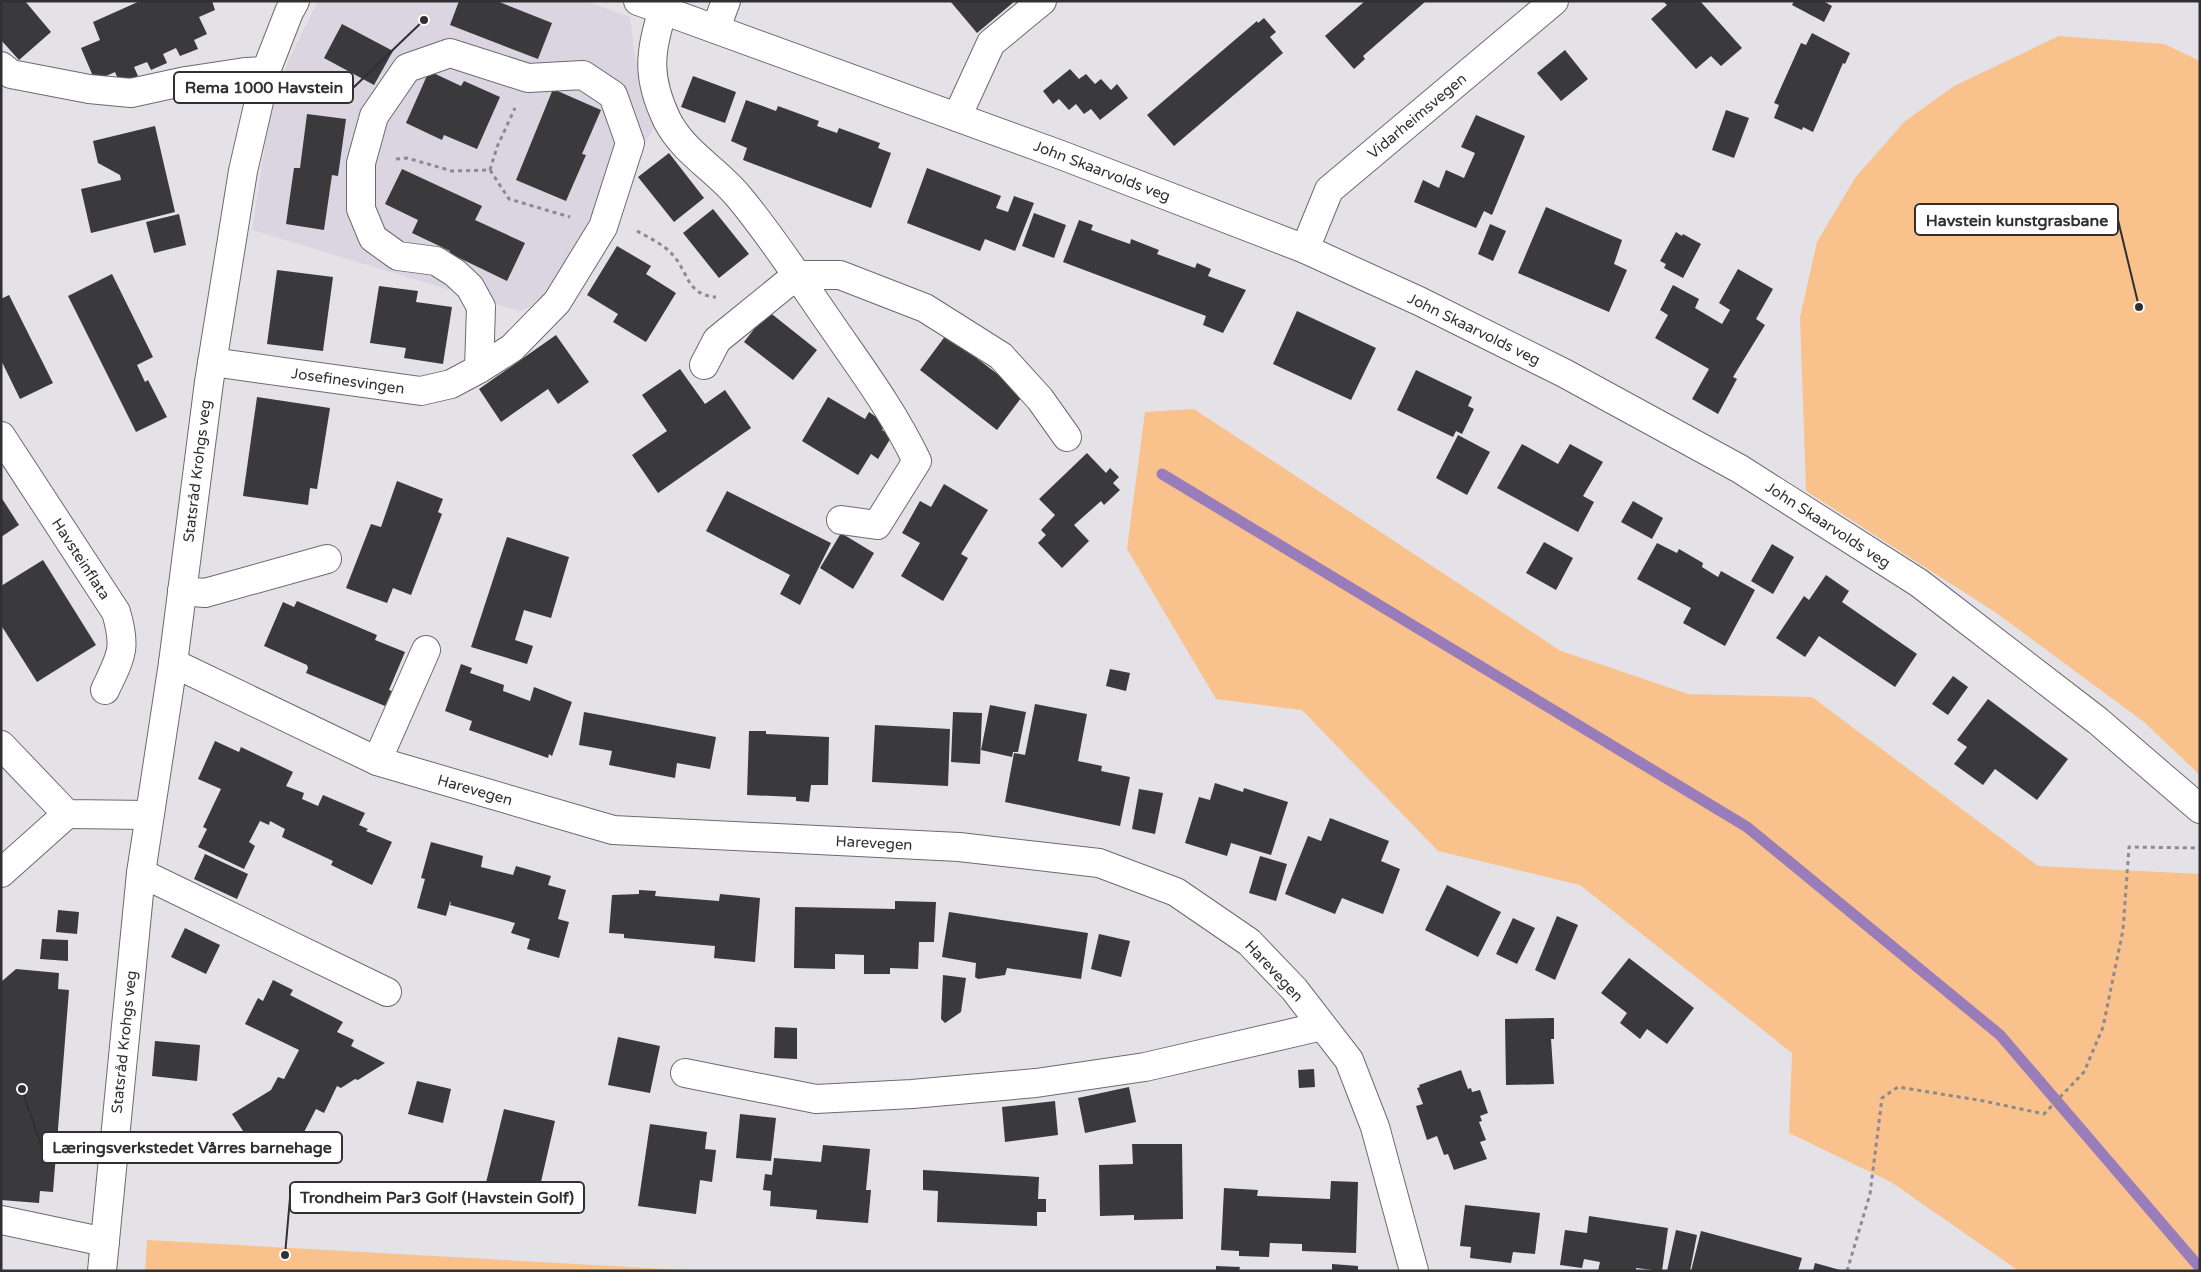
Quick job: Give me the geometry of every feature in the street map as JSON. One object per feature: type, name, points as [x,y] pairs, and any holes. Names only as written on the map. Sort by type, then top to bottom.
[{"type":"street","name":"Statsråd Krohgs veg","points":[[102,1271],[140,874],[173,663],[212,362],[243,171],[266,71],[295,1]]},
{"type":"street","points":[[716,28],[726,1]]},
{"type":"street","points":[[957,117],[991,43],[1042,1]]},
{"type":"street","name":"Vidarheimsvegen","points":[[1305,249],[1329,190],[1554,1]]},
{"type":"street","name":"John Skaarvolds veg","points":[[841,520],[877,524],[917,460],[899,422],[738,196],[693,153],[668,121],[652,81],[650,6],[716,28],[957,117],[1305,249],[1419,301],[1564,373],[1740,469],[1919,583],[2098,721],[2200,808]]},
{"type":"street","name":"Josefinesvingen","points":[[212,362],[421,391],[451,384],[479,369],[512,348],[558,302],[603,227],[630,143],[613,95],[583,75],[528,78],[450,53],[406,68],[374,116],[361,162],[362,209],[374,238],[398,256],[436,261],[455,273],[470,286],[481,307],[479,369]]},
{"type":"street","points":[[1,66],[11,74],[89,89],[131,93],[186,81],[245,72],[266,71]]},
{"type":"street","points":[[704,365],[717,340],[796,275],[840,275],[925,308],[1001,356],[1040,398],[1067,437]]},
{"type":"street","name":"Havsteinflata","points":[[1,436],[116,612],[123,634],[122,655],[105,690]]},
{"type":"street","points":[[182,591],[205,593],[327,559]]},
{"type":"street","points":[[377,761],[426,650]]},
{"type":"street","name":"Harevegen","points":[[173,663],[377,761],[613,830],[959,847],[1099,862],[1176,892],[1249,942],[1294,989],[1349,1060],[1376,1127],[1414,1271]]},
{"type":"street","points":[[1,745],[67,814]]},
{"type":"street","points":[[1,872],[67,814],[149,815]]},
{"type":"street","points":[[140,874],[387,992]]},
{"type":"street","points":[[685,1073],[816,1099],[912,1094],[1036,1083],[1145,1067],[1322,1026]]},
{"type":"street","points":[[1,1220],[105,1242]]},
{"type":"path","points":[[490,170],[497,147],[528,78]]},
{"type":"path","points":[[1847,1271],[1870,1194],[1882,1098],[1898,1087],[1984,1101],[2044,1114],[2084,1072],[2104,1027],[2123,930],[2129,847],[2200,848]]},
{"type":"shaded area","points":[[318,1],[585,1],[630,17],[635,57],[658,121],[552,299],[519,311],[252,230],[270,112],[289,59]]},
{"type":"shaded area","points":[[2059,36],[2164,44],[2200,61],[2200,775],[2144,722],[1995,612],[1806,491],[1800,317],[1817,242],[1855,178],[1904,122],[1954,86]]},
{"type":"shaded area","points":[[1194,409],[1561,651],[1688,694],[1812,697],[2038,866],[2200,874],[2200,1271],[2019,1271],[1891,1182],[1789,1133],[1792,1053],[1580,885],[1438,851],[1302,710],[1216,699],[1127,549],[1145,412]]},
{"type":"shaded area","points":[[147,1240],[702,1271],[145,1271]]},
{"type":"building","points":[[1,1],[25,1],[51,32],[19,60],[1,40]]},
{"type":"building","points":[[140,1],[212,1],[215,10],[199,17],[207,34],[194,40],[198,49],[180,56],[176,48],[163,54],[167,63],[151,70],[147,62],[134,67],[138,76],[120,84],[115,72],[95,81],[81,48],[100,40],[93,22]]},
{"type":"building","points":[[459,1],[497,1],[552,23],[538,59],[450,25]]},
{"type":"building","points":[[950,1],[1015,1],[977,33]]},
{"type":"building","points":[[1365,1],[1426,1],[1363,56],[1365,59],[1354,69],[1325,36]]},
{"type":"building","points":[[1663,1],[1700,1],[1742,48],[1721,66],[1711,56],[1696,69],[1651,19],[1667,5]]},
{"type":"building","points":[[1794,1],[1823,1],[1832,6],[1824,22],[1792,5]]},
{"type":"building","points":[[1264,18],[1276,32],[1270,37],[1283,53],[1174,146],[1147,115],[1257,21],[1258,23]]},
{"type":"building","points":[[342,24],[393,51],[374,85],[324,58]]},
{"type":"building","points":[[1812,33],[1850,53],[1845,64],[1843,63],[1813,132],[1803,127],[1802,130],[1774,118],[1779,105],[1774,103],[1801,43],[1806,45]]},
{"type":"building","points":[[1565,50],[1588,79],[1561,101],[1537,73]]},
{"type":"building","points":[[1070,69],[1079,79],[1086,74],[1095,84],[1101,79],[1111,90],[1117,84],[1128,98],[1100,120],[1091,109],[1084,114],[1076,104],[1069,110],[1059,99],[1053,104],[1043,91]]},
{"type":"building","points":[[429,71],[461,86],[464,81],[500,97],[477,149],[444,135],[442,140],[406,123]]},
{"type":"building","points":[[693,76],[736,92],[725,123],[681,107]]},
{"type":"building","points":[[553,89],[601,110],[582,154],[586,155],[566,201],[516,180]]},
{"type":"building","points":[[746,100],[776,111],[778,106],[819,121],[817,126],[837,133],[839,128],[880,143],[878,148],[891,153],[871,208],[743,160],[747,148],[731,141]]},
{"type":"building","points":[[1726,110],[1749,118],[1734,158],[1712,150]]},
{"type":"building","points":[[307,114],[346,119],[338,176],[332,175],[324,230],[286,224],[294,168],[300,168]]},
{"type":"building","points":[[1476,115],[1525,136],[1492,215],[1484,211],[1476,228],[1414,202],[1423,180],[1439,188],[1446,170],[1464,178],[1475,153],[1461,147]]},
{"type":"building","points":[[155,126],[175,212],[91,233],[81,189],[121,180],[120,175],[98,163],[93,141]]},
{"type":"building","points":[[669,153],[704,198],[674,222],[638,177]]},
{"type":"building","points":[[927,168],[1001,196],[996,208],[1008,212],[1014,196],[1034,203],[1015,251],[985,239],[980,251],[907,223]]},
{"type":"building","points":[[402,169],[482,206],[475,220],[525,243],[507,281],[412,233],[418,220],[385,204]]},
{"type":"building","points":[[1546,207],[1622,240],[1614,264],[1627,270],[1609,312],[1518,273]]},
{"type":"building","points":[[713,209],[749,254],[719,278],[683,233]]},
{"type":"building","points":[[1034,213],[1066,225],[1054,258],[1022,246]]},
{"type":"building","points":[[179,214],[186,245],[154,253],[146,222]]},
{"type":"building","points":[[1079,220],[1093,225],[1091,230],[1130,244],[1131,239],[1159,250],[1157,254],[1195,268],[1197,263],[1211,269],[1208,276],[1246,290],[1223,333],[1203,325],[1206,316],[1063,262]]},
{"type":"building","points":[[1490,224],[1506,231],[1493,261],[1478,254]]},
{"type":"building","points":[[1676,232],[1701,244],[1683,278],[1664,268],[1666,264],[1660,261]]},
{"type":"building","points":[[617,246],[651,266],[646,274],[676,293],[646,342],[613,322],[618,314],[587,295]]},
{"type":"building","points":[[1738,269],[1773,289],[1756,319],[1765,325],[1733,377],[1737,379],[1718,414],[1692,399],[1709,369],[1655,338],[1668,315],[1660,310],[1673,285],[1699,299],[1695,308],[1722,324],[1730,310],[1719,303]]},
{"type":"building","points":[[277,270],[333,277],[323,351],[267,344]]},
{"type":"building","points":[[112,274],[153,357],[137,365],[145,382],[148,380],[167,417],[136,432],[68,296]]},
{"type":"building","points":[[379,286],[418,291],[416,302],[452,307],[443,364],[404,358],[406,348],[370,343]]},
{"type":"building","points":[[9,295],[53,383],[20,399],[1,360],[1,299]]},
{"type":"building","points":[[768,311],[817,350],[793,380],[744,342]]},
{"type":"building","points":[[1297,311],[1376,348],[1351,400],[1273,364]]},
{"type":"building","points":[[556,335],[589,382],[558,404],[548,389],[501,422],[479,389]]},
{"type":"building","points":[[946,335],[1024,394],[997,430],[920,370]]},
{"type":"building","points":[[680,369],[705,404],[725,390],[751,428],[658,493],[632,455],[667,431],[642,395]]},
{"type":"building","points":[[1416,370],[1472,397],[1468,406],[1474,409],[1462,434],[1456,431],[1453,437],[1397,410]]},
{"type":"building","points":[[257,397],[330,408],[317,489],[310,488],[308,505],[243,496]]},
{"type":"building","points":[[828,397],[865,419],[869,412],[886,424],[882,430],[892,436],[878,459],[871,454],[858,475],[802,441]]},
{"type":"building","points":[[1458,435],[1490,452],[1467,495],[1436,478]]},
{"type":"building","points":[[1522,444],[1558,464],[1570,444],[1603,462],[1583,496],[1594,502],[1578,532],[1497,488]]},
{"type":"building","points":[[1087,453],[1106,473],[1110,468],[1119,477],[1113,483],[1120,490],[1104,505],[1101,501],[1074,525],[1089,541],[1062,568],[1038,543],[1046,535],[1041,530],[1055,515],[1039,499]]},
{"type":"building","points":[[397,481],[443,499],[438,512],[442,514],[411,595],[393,588],[387,603],[346,588],[371,524],[381,527]]},
{"type":"building","points":[[944,484],[988,510],[961,554],[968,558],[943,601],[901,576],[920,543],[902,533],[920,501],[931,507]]},
{"type":"building","points":[[727,491],[831,543],[800,605],[780,594],[790,575],[706,531]]},
{"type":"building","points":[[1,497],[19,525],[1,537]]},
{"type":"building","points":[[1633,501],[1663,518],[1652,539],[1621,522]]},
{"type":"building","points":[[841,533],[874,553],[853,589],[820,568]]},
{"type":"building","points":[[507,537],[569,557],[551,618],[524,610],[515,640],[533,646],[527,664],[471,647]]},
{"type":"building","points":[[1544,542],[1573,558],[1556,590],[1526,573]]},
{"type":"building","points":[[1657,543],[1677,553],[1679,549],[1703,563],[1702,567],[1718,577],[1721,571],[1755,590],[1725,646],[1683,623],[1691,608],[1637,579]]},
{"type":"building","points":[[1772,544],[1794,557],[1773,594],[1751,581]]},
{"type":"building","points":[[43,560],[96,645],[37,682],[1,625],[1,586]]},
{"type":"building","points":[[1826,575],[1849,591],[1842,602],[1917,654],[1895,687],[1819,636],[1805,657],[1776,638],[1804,596],[1809,600]]},
{"type":"building","points":[[297,601],[377,635],[375,640],[405,652],[389,690],[392,691],[385,706],[306,673],[307,665],[264,646],[283,602],[294,607]]},
{"type":"building","points":[[461,664],[472,668],[470,673],[504,685],[503,691],[530,701],[534,687],[572,702],[552,756],[549,754],[548,758],[469,730],[472,721],[445,711]]},
{"type":"building","points":[[1110,669],[1130,673],[1126,691],[1106,686]]},
{"type":"building","points":[[1953,676],[1968,687],[1948,715],[1932,704]]},
{"type":"building","points":[[1988,699],[2068,759],[2037,800],[1995,769],[1983,785],[1954,764],[1967,747],[1957,740]]},
{"type":"building","points":[[1035,704],[1087,714],[1078,761],[1102,766],[1101,771],[1130,777],[1120,826],[1005,802],[1014,753],[1025,755]]},
{"type":"building","points":[[990,705],[1026,712],[1018,752],[1013,752],[1012,757],[981,750]]},
{"type":"building","points":[[584,712],[716,737],[710,769],[677,763],[675,778],[609,765],[612,751],[579,745]]},
{"type":"building","points":[[953,712],[982,713],[980,764],[951,762]]},
{"type":"building","points":[[875,725],[950,729],[948,786],[872,782]]},
{"type":"building","points":[[749,731],[766,731],[766,734],[829,737],[828,785],[811,785],[809,802],[796,801],[796,797],[747,795]]},
{"type":"building","points":[[215,741],[239,752],[241,747],[293,772],[286,786],[304,793],[302,799],[318,806],[323,795],[365,813],[359,825],[368,829],[366,831],[392,842],[372,885],[331,865],[333,861],[282,837],[285,829],[270,821],[269,825],[260,821],[249,842],[255,846],[244,869],[198,847],[207,829],[203,827],[221,789],[198,779]]},
{"type":"building","points":[[1215,783],[1243,792],[1244,788],[1288,802],[1271,855],[1231,843],[1227,856],[1185,843],[1199,797],[1210,800]]},
{"type":"building","points":[[1139,789],[1163,793],[1155,834],[1132,829]]},
{"type":"building","points":[[1330,818],[1389,841],[1381,861],[1400,869],[1383,914],[1342,898],[1335,914],[1285,894],[1308,836],[1321,841]]},
{"type":"building","points":[[431,842],[483,856],[481,867],[513,875],[516,866],[551,876],[548,885],[566,890],[558,919],[569,922],[559,958],[527,949],[530,939],[511,933],[515,923],[450,905],[451,902],[446,916],[417,908],[425,879],[421,878]]},
{"type":"building","points":[[205,854],[248,874],[237,899],[194,879]]},
{"type":"building","points":[[1260,856],[1287,864],[1276,901],[1249,893]]},
{"type":"building","points":[[1447,885],[1501,912],[1478,957],[1425,930]]},
{"type":"building","points":[[639,890],[656,891],[655,896],[719,901],[720,894],[760,898],[755,962],[714,958],[715,946],[624,938],[624,934],[609,933],[612,895],[639,894]]},
{"type":"building","points":[[895,901],[936,902],[934,942],[919,942],[918,969],[890,968],[890,974],[864,974],[864,955],[835,954],[835,969],[794,968],[795,907],[895,909]]},
{"type":"building","points":[[58,910],[79,912],[77,934],[56,932]]},
{"type":"building","points":[[949,912],[1088,933],[1081,979],[1007,968],[1005,975],[978,979],[975,977],[976,963],[942,957]]},
{"type":"building","points":[[1557,916],[1578,925],[1555,980],[1535,970]]},
{"type":"building","points":[[1513,918],[1535,928],[1517,964],[1496,954]]},
{"type":"building","points":[[185,928],[220,945],[206,974],[171,957]]},
{"type":"building","points":[[1099,934],[1130,941],[1121,977],[1091,969]]},
{"type":"building","points":[[42,939],[68,940],[68,961],[40,959]]},
{"type":"building","points":[[1629,958],[1694,1008],[1667,1044],[1647,1029],[1640,1039],[1620,1023],[1627,1013],[1601,993]]},
{"type":"building","points":[[16,969],[59,973],[58,989],[69,990],[53,1192],[40,1191],[39,1203],[1,1200],[1,982]]},
{"type":"building","points":[[943,975],[966,978],[961,1012],[945,1023],[941,1019]]},
{"type":"building","points":[[273,980],[293,990],[290,995],[343,1022],[337,1032],[354,1040],[351,1046],[385,1063],[358,1080],[355,1079],[341,1088],[337,1086],[324,1113],[316,1109],[302,1136],[291,1131],[258,1154],[232,1114],[271,1090],[278,1077],[284,1079],[299,1050],[245,1024],[258,998],[263,1001]]},
{"type":"building","points":[[1554,1018],[1554,1039],[1551,1039],[1554,1084],[1506,1085],[1505,1019]]},
{"type":"building","points":[[775,1027],[797,1028],[797,1059],[774,1058]]},
{"type":"building","points":[[618,1037],[660,1046],[650,1093],[608,1085]]},
{"type":"building","points":[[155,1041],[200,1045],[197,1081],[152,1076]]},
{"type":"building","points":[[1314,1069],[1315,1087],[1299,1088],[1298,1070]]},
{"type":"building","points":[[1461,1070],[1468,1089],[1471,1088],[1472,1092],[1480,1090],[1488,1113],[1480,1116],[1482,1121],[1479,1122],[1486,1140],[1480,1142],[1487,1159],[1454,1170],[1448,1154],[1444,1155],[1437,1136],[1427,1140],[1416,1106],[1423,1104],[1417,1088],[1420,1087],[1419,1085]]},
{"type":"building","points":[[417,1081],[451,1089],[443,1123],[408,1114]]},
{"type":"building","points":[[1129,1087],[1136,1122],[1085,1133],[1078,1098]]},
{"type":"building","points":[[1055,1101],[1058,1135],[1005,1142],[1002,1107]]},
{"type":"building","points":[[504,1109],[555,1121],[534,1212],[482,1199]]},
{"type":"building","points":[[740,1114],[776,1118],[771,1161],[736,1158]]},
{"type":"building","points":[[650,1124],[707,1132],[705,1149],[716,1150],[712,1182],[700,1180],[696,1214],[638,1206]]},
{"type":"building","points":[[1132,1144],[1182,1144],[1183,1219],[1134,1220],[1134,1215],[1100,1216],[1099,1165],[1133,1164]]},
{"type":"building","points":[[823,1145],[870,1149],[866,1190],[871,1190],[868,1223],[816,1219],[817,1210],[770,1206],[771,1191],[763,1190],[765,1174],[772,1175],[774,1158],[821,1162]]},
{"type":"building","points":[[923,1170],[1039,1177],[1038,1199],[1046,1199],[1046,1212],[1037,1212],[1037,1226],[937,1222],[938,1191],[923,1190]]},
{"type":"building","points":[[1331,1181],[1358,1182],[1356,1253],[1302,1251],[1302,1244],[1270,1243],[1269,1257],[1239,1256],[1239,1251],[1221,1250],[1224,1188],[1258,1190],[1257,1196],[1330,1199]]},
{"type":"building","points":[[1465,1205],[1540,1213],[1535,1254],[1513,1252],[1511,1263],[1470,1258],[1471,1247],[1460,1246]]},
{"type":"building","points":[[1589,1216],[1668,1228],[1662,1271],[1636,1268],[1636,1271],[1598,1271],[1600,1262],[1584,1259],[1582,1268],[1560,1265],[1565,1230],[1587,1233]]},
{"type":"building","points":[[1676,1230],[1697,1235],[1690,1271],[1667,1271]]},
{"type":"building","points":[[1701,1231],[1802,1258],[1798,1271],[1691,1271]]},
{"type":"building","points":[[1815,1263],[1840,1270],[1840,1271],[1813,1271]]},
{"type":"building","points":[[1332,1264],[1358,1266],[1358,1271],[1332,1271]]},
{"type":"building","points":[[1216,1266],[1240,1267],[1239,1271],[1216,1271]]},
{"type":"waterway","points":[[1162,474],[1747,827],[2000,1035],[2200,1268]]},
{"type":"place","name":"Rema 1000 Havstein","points":[[424,20]]},
{"type":"place","name":"Havstein kunstgrasbane","points":[[2139,307]]},
{"type":"place","name":"Læringsverkstedet Vårres barnehage","points":[[22,1089]]},
{"type":"place","name":"Trondheim Par3 Golf (Havstein Golf)","points":[[285,1255]]}]
